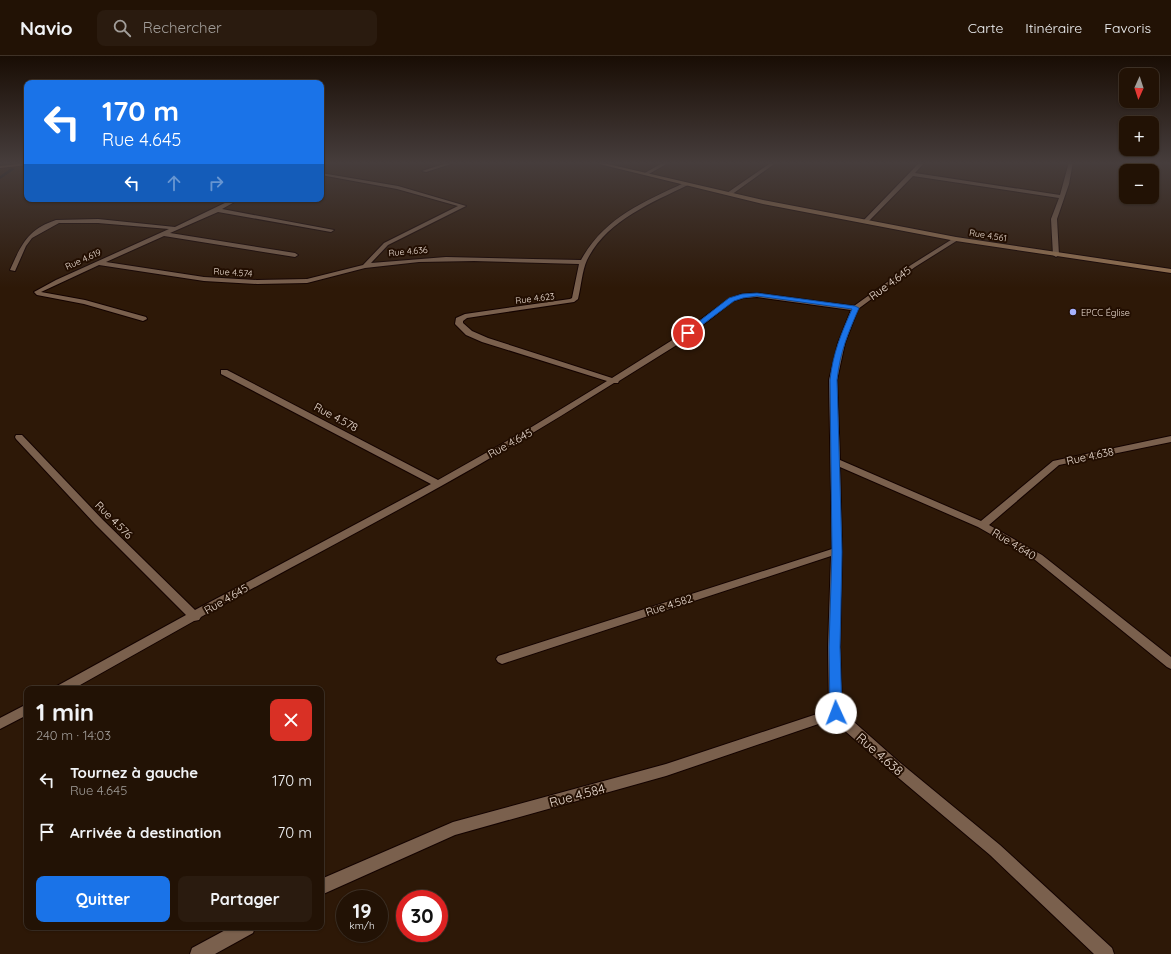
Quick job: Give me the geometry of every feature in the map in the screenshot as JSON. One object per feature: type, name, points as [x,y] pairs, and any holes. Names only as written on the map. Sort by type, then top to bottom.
[{"type":"main road","name":"Rue 4.561","points":[[777,204],[956,239],[1171,271]]},
{"type":"street","name":"Rue 4.619","points":[[143,319],[85,302],[39,294],[37,292],[58,281],[228,204]]},
{"type":"street","name":"Rue 4.636","points":[[365,266],[386,244],[462,207],[463,204]]},
{"type":"street","points":[[583,262],[593,243],[612,226],[648,204]]},
{"type":"street","points":[[865,222],[881,204]]},
{"type":"street","points":[[1056,255],[1054,219],[1059,204]]},
{"type":"street","points":[[216,210],[330,230]]},
{"type":"street","points":[[13,270],[23,246],[30,237],[52,223],[58,221],[98,222],[176,228]]},
{"type":"street","points":[[163,234],[295,255]]},
{"type":"street","name":"Rue 4.645","points":[[67,686],[271,573],[438,484],[533,430],[676,341],[731,300],[742,296],[757,294],[855,308],[913,266],[956,239]]},
{"type":"street","name":"Rue 4.636","points":[[365,266],[413,259],[448,258],[583,262]]},
{"type":"street","name":"Rue 4.623","points":[[583,262],[575,299],[572,301],[465,316],[459,320],[459,324],[469,333],[485,340],[614,381]]},
{"type":"street","name":"Rue 4.574","points":[[98,263],[204,278],[257,282],[307,281],[365,266]]},
{"type":"street","points":[[836,713],[834,647],[837,552],[833,380],[840,343],[855,308]]},
{"type":"street","name":"Rue 4.578","points":[[224,372],[438,484]]},
{"type":"street","name":"Rue 4.576","points":[[19,437],[98,522],[195,616]]},
{"type":"street","name":"Rue 4.638","points":[[982,525],[1056,463],[1171,439]]},
{"type":"street","name":"Rue 4.640","points":[[835,461],[982,525],[1038,558],[1171,664]]},
{"type":"street","name":"Rue 4.582","points":[[502,659],[837,552]]},
{"type":"street","points":[[0,724],[24,711]]},
{"type":"street","name":"Rue 4.638","points":[[836,713],[841,715],[849,726],[893,765],[995,850],[1106,954]]},
{"type":"street","name":"Rue 4.584","points":[[324,886],[453,829],[666,770],[836,713]]},
{"type":"street","points":[[198,954],[242,930]]},
{"type":"place","name":"EPCC Église","points":[[1073,312]]},
{"type":"route","points":[[688,333],[731,300],[742,296],[757,294],[855,308],[840,343],[833,380],[837,552],[834,647],[836,713]]}]
